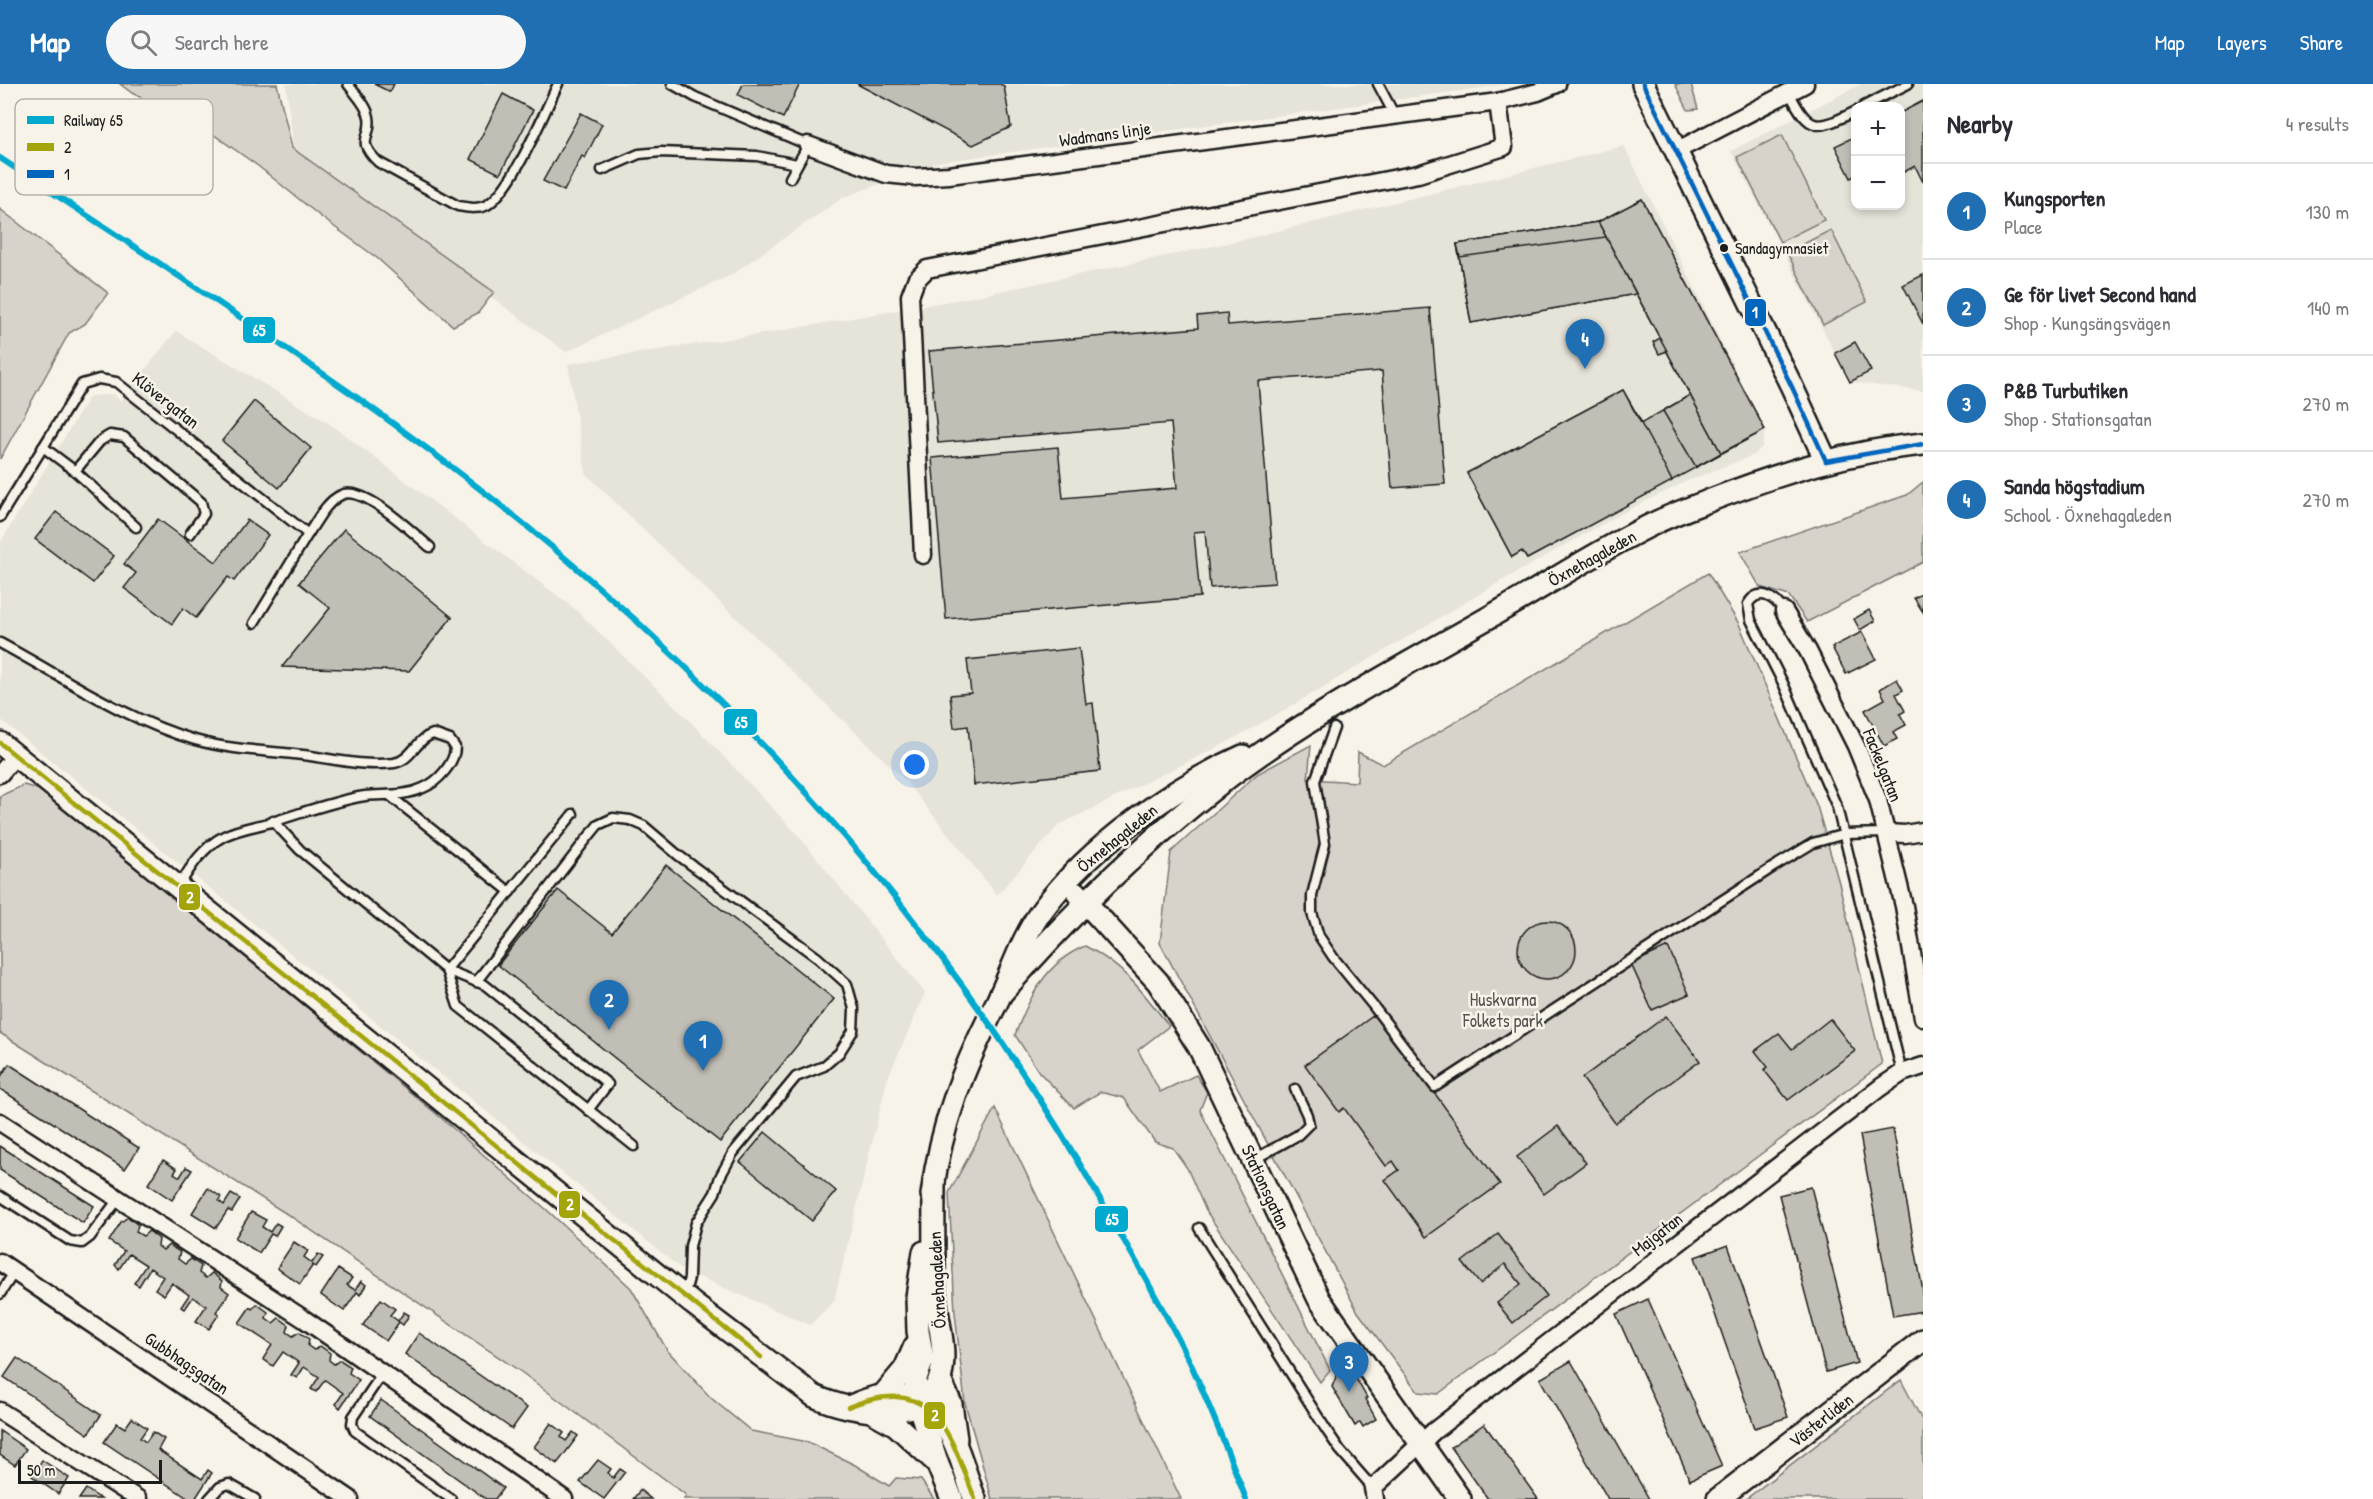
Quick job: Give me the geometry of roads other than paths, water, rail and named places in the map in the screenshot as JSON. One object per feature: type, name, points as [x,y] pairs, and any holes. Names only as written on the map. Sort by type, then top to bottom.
[{"type":"street","name":"Wadmans linje","points":[[808,145],[886,174],[915,177],[1498,102],[1538,92],[1557,84]]},
{"type":"street","points":[[1643,84],[1826,461]]},
{"type":"street","points":[[1676,152],[1796,87]]},
{"type":"street","points":[[923,555],[910,296],[915,280],[927,269],[1418,174],[1504,147],[1498,102]]},
{"type":"street","name":"Öxnehagaleden","points":[[1000,995],[1087,903],[1166,829],[1210,792],[1287,736],[1430,650],[1656,522],[1790,471],[1826,461],[1923,444]]},
{"type":"street","name":"Fackelgatan","points":[[1784,611],[1808,651],[1856,746],[1878,800],[1904,906],[1923,1018]]},
{"type":"street","name":"Öxnehagaleden","points":[[952,1499],[938,1465],[915,1394],[916,1378],[922,1359],[917,1297],[933,1181],[946,1125],[969,1057],[1000,995],[1024,939],[1042,910],[1065,882],[1116,835],[1173,794],[1210,771],[1287,736]]},
{"type":"street","points":[[0,774],[8,749],[684,1297],[814,1396],[848,1407],[904,1397],[918,1403],[933,1393],[940,1380]]},
{"type":"street","points":[[1886,833],[1905,834],[1923,831]]},
{"type":"street","name":"Stationsgatan","points":[[1065,882],[1087,903],[1158,982],[1177,1009],[1199,1047],[1319,1299],[1460,1499]]},
{"type":"street","name":"Majgatan","points":[[1374,1494],[1421,1443],[1713,1215],[1881,1087],[1902,1073],[1923,1066]]},
{"type":"street","points":[[0,1122],[304,1319],[564,1499]]},
{"type":"street","name":"Öxnehagaleden","points":[[933,1181],[934,1293],[944,1359],[940,1380],[951,1404],[959,1457]]},
{"type":"street","name":"Gubbhagsgatan","points":[[0,1262],[350,1499]]},
{"type":"street","points":[[878,1403],[905,1370],[914,1351],[918,1331]]},
{"type":"street","name":"Västerliden","points":[[1718,1499],[1923,1340]]},
{"type":"street","points":[[878,1403],[896,1425],[938,1465]]},
{"type":"street","name":"Öxnehagaleden","points":[[918,1403],[938,1416],[959,1457],[975,1499]]},
{"type":"street","points":[[0,1411],[138,1499]]},
{"type":"lane","points":[[348,84],[363,104],[369,118],[365,139],[367,151],[378,162],[458,206],[472,209],[489,204],[506,183],[531,141],[558,84]]},
{"type":"lane","name":"Wadmans linje","points":[[672,84],[695,97],[808,145]]},
{"type":"lane","points":[[1378,84],[1395,116]]},
{"type":"lane","points":[[1872,102],[1908,84]]},
{"type":"lane","points":[[1796,87],[1801,116],[1814,126],[1828,125],[1851,114]]},
{"type":"lane","points":[[790,178],[808,145]]},
{"type":"lane","points":[[602,170],[639,154],[661,152],[757,156],[797,164]]},
{"type":"lane","name":"Klövergatan","points":[[0,517],[82,384],[99,379],[116,382],[308,534]]},
{"type":"lane","points":[[75,471],[100,441],[110,435],[124,437],[201,502],[204,514],[190,534]]},
{"type":"lane","points":[[43,447],[75,471],[136,527]]},
{"type":"lane","points":[[254,623],[308,534],[331,502],[342,493],[358,494],[375,502],[430,547]]},
{"type":"lane","points":[[1784,611],[1777,601],[1759,594],[1752,597],[1748,604],[1750,620],[1783,683],[1826,778],[1845,834],[1902,1073]]},
{"type":"lane","points":[[0,643],[117,707],[170,732],[198,741],[365,763],[396,763],[404,760],[422,739],[433,734],[450,741],[455,747],[455,757],[446,769],[425,788],[389,795],[365,796],[225,835],[208,846],[191,865],[179,886]]},
{"type":"lane","points":[[1334,728],[1315,781],[1325,844],[1312,895],[1312,913],[1320,936],[1333,957],[1374,1006],[1435,1087],[1813,843],[1845,834],[1886,833]]},
{"type":"lane","points":[[389,795],[510,892]]},
{"type":"lane","points":[[446,970],[573,814]]},
{"type":"lane","points":[[476,982],[598,825],[613,819],[630,820],[644,826],[678,855],[818,958],[847,984],[854,1009],[853,1030],[839,1053],[824,1066],[796,1077],[790,1082],[733,1153],[720,1177],[715,1193],[696,1223],[690,1246],[689,1278],[684,1297]]},
{"type":"lane","points":[[273,821],[300,850],[446,970],[485,985],[608,1084],[588,1110]]},
{"type":"lane","points":[[446,970],[458,1006],[634,1146]]},
{"type":"lane","points":[[1253,1160],[1298,1135],[1309,1124],[1308,1115],[1295,1089]]},
{"type":"lane","points":[[0,1196],[70,1241],[82,1243],[90,1238],[119,1198]]},
{"type":"lane","points":[[1199,1228],[1327,1431],[1374,1494]]},
{"type":"lane","points":[[0,1294],[15,1271]]},
{"type":"lane","points":[[382,1374],[353,1418],[352,1424],[355,1431],[451,1499]]},
{"type":"lane","points":[[209,1499],[220,1487],[229,1484],[255,1499]]},
{"type":"rail line","name":"65","points":[[0,158],[15,168]]},
{"type":"rail line","name":"65","points":[[56,195],[301,358],[447,464],[518,519],[663,645],[736,717],[805,791],[872,869],[935,949],[995,1032],[1051,1117],[1179,1340],[1226,1446],[1246,1499]]},
{"type":"place","name":"Sandagymnasiet","points":[[1724,248]]},
{"type":"place","name":"Sanda högstadium","points":[[1585,369]]},
{"type":"place","name":"Ge för livet Second hand","points":[[609,1030]]},
{"type":"place","name":"Kungsporten","points":[[703,1071]]},
{"type":"place","name":"P&B Turbutiken","points":[[1349,1392]]},
{"type":"park label","name":"Huskvarna Folkets park","points":[[1503,1009]]}]
